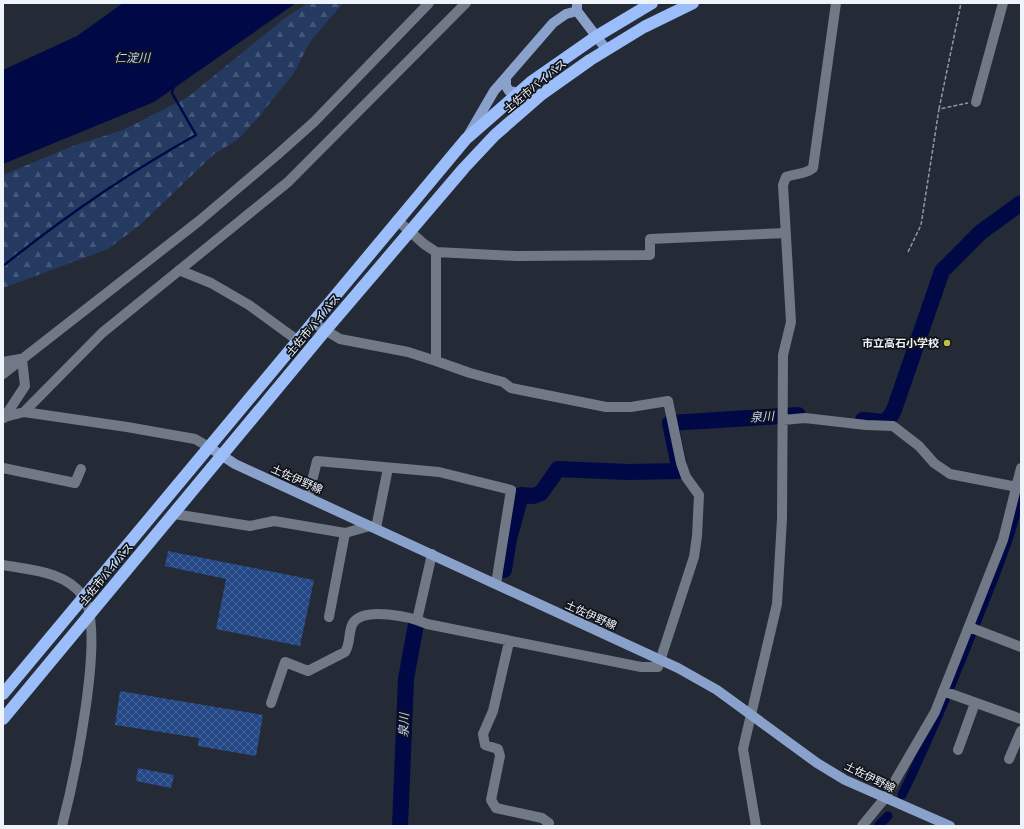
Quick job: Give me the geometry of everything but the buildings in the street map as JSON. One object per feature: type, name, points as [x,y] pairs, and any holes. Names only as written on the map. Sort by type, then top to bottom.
[{"type":"highway","name":"土佐市バイパス","points":[[3,694],[466,139],[531,82],[597,36],[652,3]]},
{"type":"highway","name":"土佐市バイパス","points":[[3,719],[409,231],[495,135],[542,94],[606,49],[644,27],[693,3]]},
{"type":"main road","points":[[466,139],[494,91],[553,23],[566,14],[577,7],[606,49]]},
{"type":"main road","points":[[506,78],[506,86],[509,91],[519,93]]},
{"type":"main road","name":"土佐伊野線","points":[[209,447],[222,457],[235,464],[661,659],[717,690],[817,764],[845,780],[950,826]]},
{"type":"street","points":[[3,374],[198,221],[277,155],[314,122],[429,3]]},
{"type":"street","points":[[4,419],[24,412],[102,333],[288,182],[466,3]]},
{"type":"street","points":[[756,826],[744,749],[750,715],[777,604],[782,519],[783,355],[791,322],[783,185],[786,177],[794,174],[807,173],[813,168],[836,3]]},
{"type":"street","points":[[976,102],[1002,3]]},
{"type":"street","points":[[397,220],[424,244],[436,252],[516,256],[650,255],[650,239],[786,233]]},
{"type":"street","points":[[436,252],[436,362]]},
{"type":"street","points":[[179,270],[211,283],[249,305],[297,340]]},
{"type":"street","points":[[272,703],[285,662],[308,671],[346,652],[349,646],[352,624],[359,616],[370,613],[417,620],[427,624],[509,642],[641,667],[658,667],[694,557],[697,536],[699,495],[686,477],[681,463],[668,401],[631,407],[606,407],[511,388],[504,382],[470,373],[408,352],[340,340],[312,322]]},
{"type":"street","points":[[3,362],[22,359]]},
{"type":"street","points":[[4,419],[25,386],[22,359]]},
{"type":"street","points":[[24,412],[168,433],[195,439],[209,447]]},
{"type":"street","points":[[783,420],[805,418],[866,425],[893,426],[919,446],[934,463],[950,474],[1017,487]]},
{"type":"street","points":[[308,497],[317,461],[439,472],[511,490],[496,584]]},
{"type":"street","points":[[3,468],[75,483],[81,469]]},
{"type":"street","points":[[174,514],[250,526],[274,521],[345,533],[373,527],[388,468]]},
{"type":"street","points":[[862,826],[885,798],[935,712],[948,693],[973,629],[1003,540],[1021,468]]},
{"type":"street","points":[[329,617],[345,533]]},
{"type":"street","points":[[417,620],[432,554]]},
{"type":"street","points":[[3,565],[62,577],[84,596],[90,614],[92,638],[82,735],[62,826]]},
{"type":"street","points":[[973,629],[1021,648]]},
{"type":"street","points":[[509,642],[493,712],[483,734],[485,745],[498,749],[500,756],[490,800],[496,808],[542,818],[549,823],[548,826]]},
{"type":"street","points":[[948,693],[1021,719]]},
{"type":"street","points":[[958,750],[975,703]]},
{"type":"street","points":[[1009,759],[1021,731]]},
{"type":"path","points":[[908,252],[921,225],[939,109],[961,3]]},
{"type":"path","points":[[939,109],[976,102]]},
{"type":"green space","points":[[308,3],[343,3],[310,42],[294,73],[256,120],[237,140],[214,154],[140,225],[108,249],[3,288],[3,175],[73,146],[123,130],[188,97],[285,18]]},
{"type":"water","name":"仁淀川","points":[[123,3],[296,3],[154,102],[3,164],[3,70],[77,36]]},
{"type":"waterway","points":[[3,266],[49,230],[97,196],[196,135],[172,93],[174,86]]},
{"type":"waterway","name":"泉川","points":[[863,420],[884,422],[890,417],[894,410],[942,271],[981,232],[1021,203]]},
{"type":"waterway","name":"泉川","points":[[504,570],[509,539],[521,495],[533,496],[541,493],[558,469],[628,472],[680,471],[670,423],[798,415]]},
{"type":"waterway","points":[[902,795],[940,712],[994,578],[1012,527],[1021,493]]},
{"type":"waterway","name":"泉川","points":[[400,826],[406,679],[416,624]]},
{"type":"waterway","points":[[878,826],[888,816]]},
{"type":"place","name":"市立高石小学校","points":[[947,343]]}]
